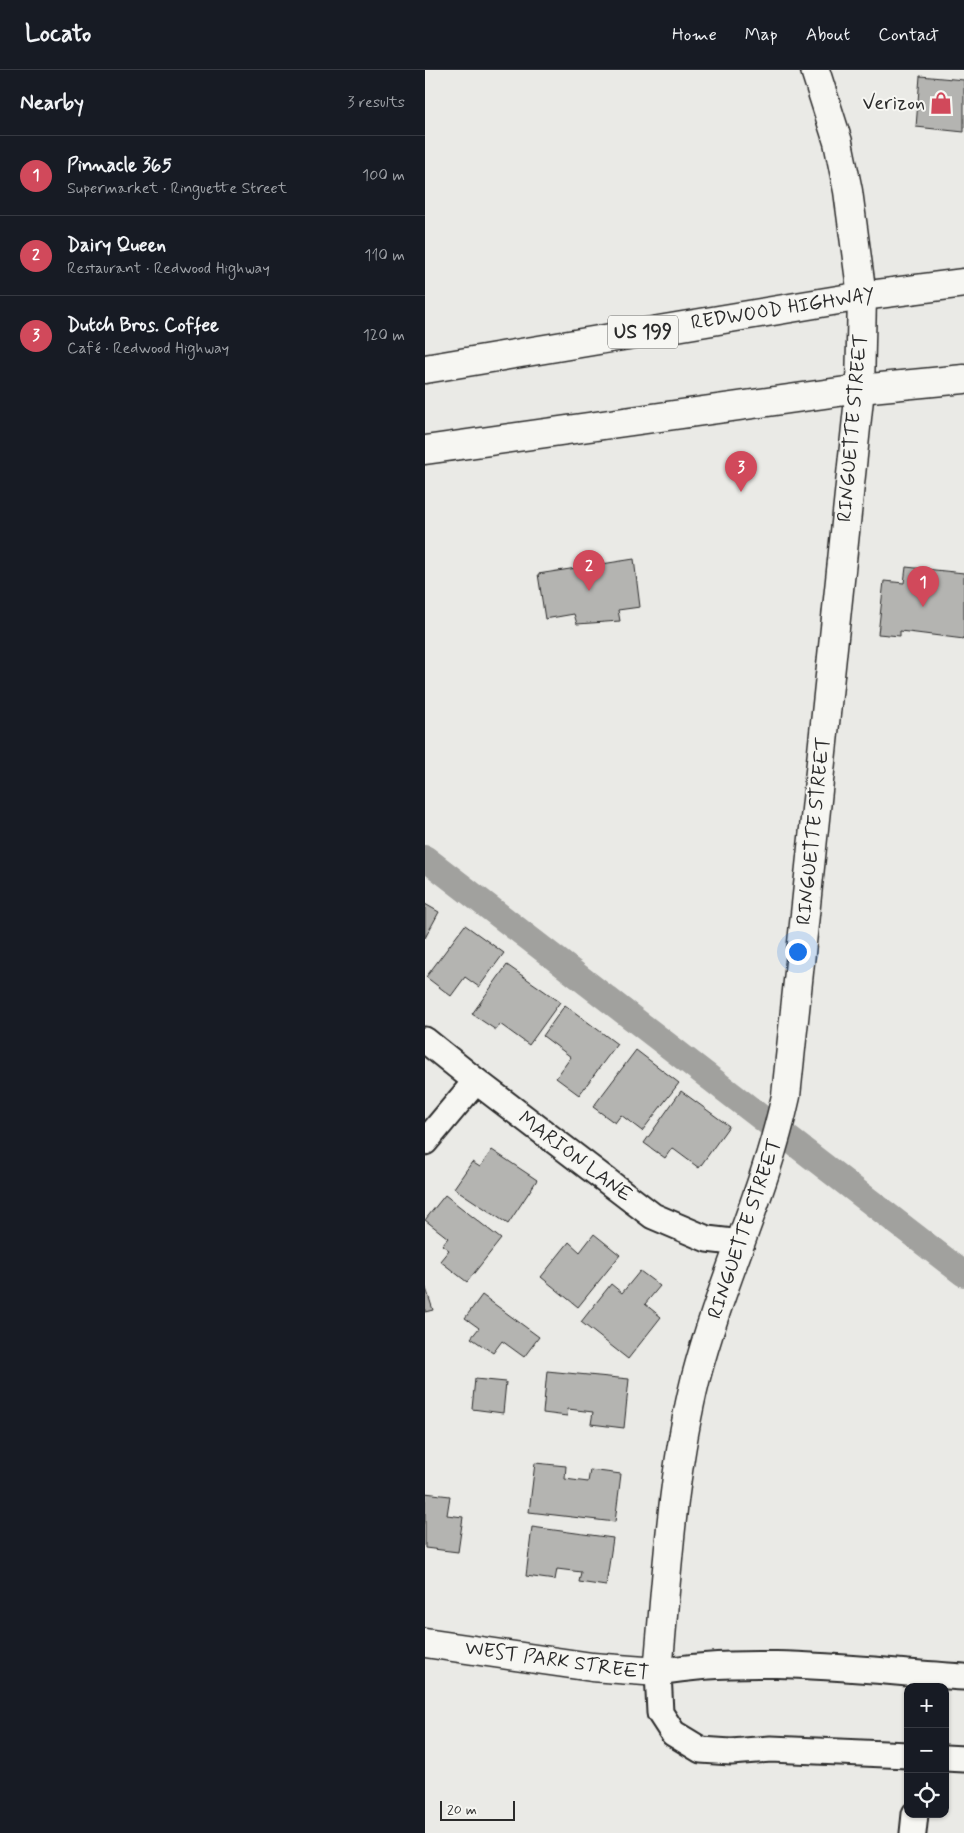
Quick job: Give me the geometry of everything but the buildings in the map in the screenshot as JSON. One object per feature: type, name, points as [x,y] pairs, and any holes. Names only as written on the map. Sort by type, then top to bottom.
[{"type":"main road","name":"RINGUETTE STREET","points":[[657,1672],[675,1497],[685,1426],[697,1375],[718,1305],[776,1141],[789,1072],[860,389],[862,296],[848,191],[838,142],[815,70]]},
{"type":"main road","name":"REDWOOD HIGHWAY","points":[[425,369],[862,296],[964,283]]},
{"type":"main road","points":[[425,450],[860,389],[964,379]]},
{"type":"main road","name":"WEST PARK STREET","points":[[425,1643],[592,1666],[657,1672]]},
{"type":"street","name":"MARION LANE","points":[[425,1040],[476,1082],[653,1216],[707,1238],[741,1243]]},
{"type":"street","points":[[425,1142],[476,1082]]},
{"type":"street","points":[[657,1672],[694,1666],[781,1666],[964,1677]]},
{"type":"street","name":"WEST PARK STREET","points":[[657,1672],[660,1713],[673,1733],[701,1750],[731,1752],[771,1749],[904,1755]]},
{"type":"street","points":[[949,1758],[964,1759]]},
{"type":"street","points":[[913,1833],[915,1818]]},
{"type":"waterway","points":[[425,858],[964,1274]]},
{"type":"place","name":"Verizon","points":[[941,103]]},
{"type":"place","name":"Dutch Bros. Coffee","points":[[741,492]]},
{"type":"place","name":"Dairy Queen","points":[[589,591]]},
{"type":"place","name":"Pinnacle 365","points":[[923,607]]}]
